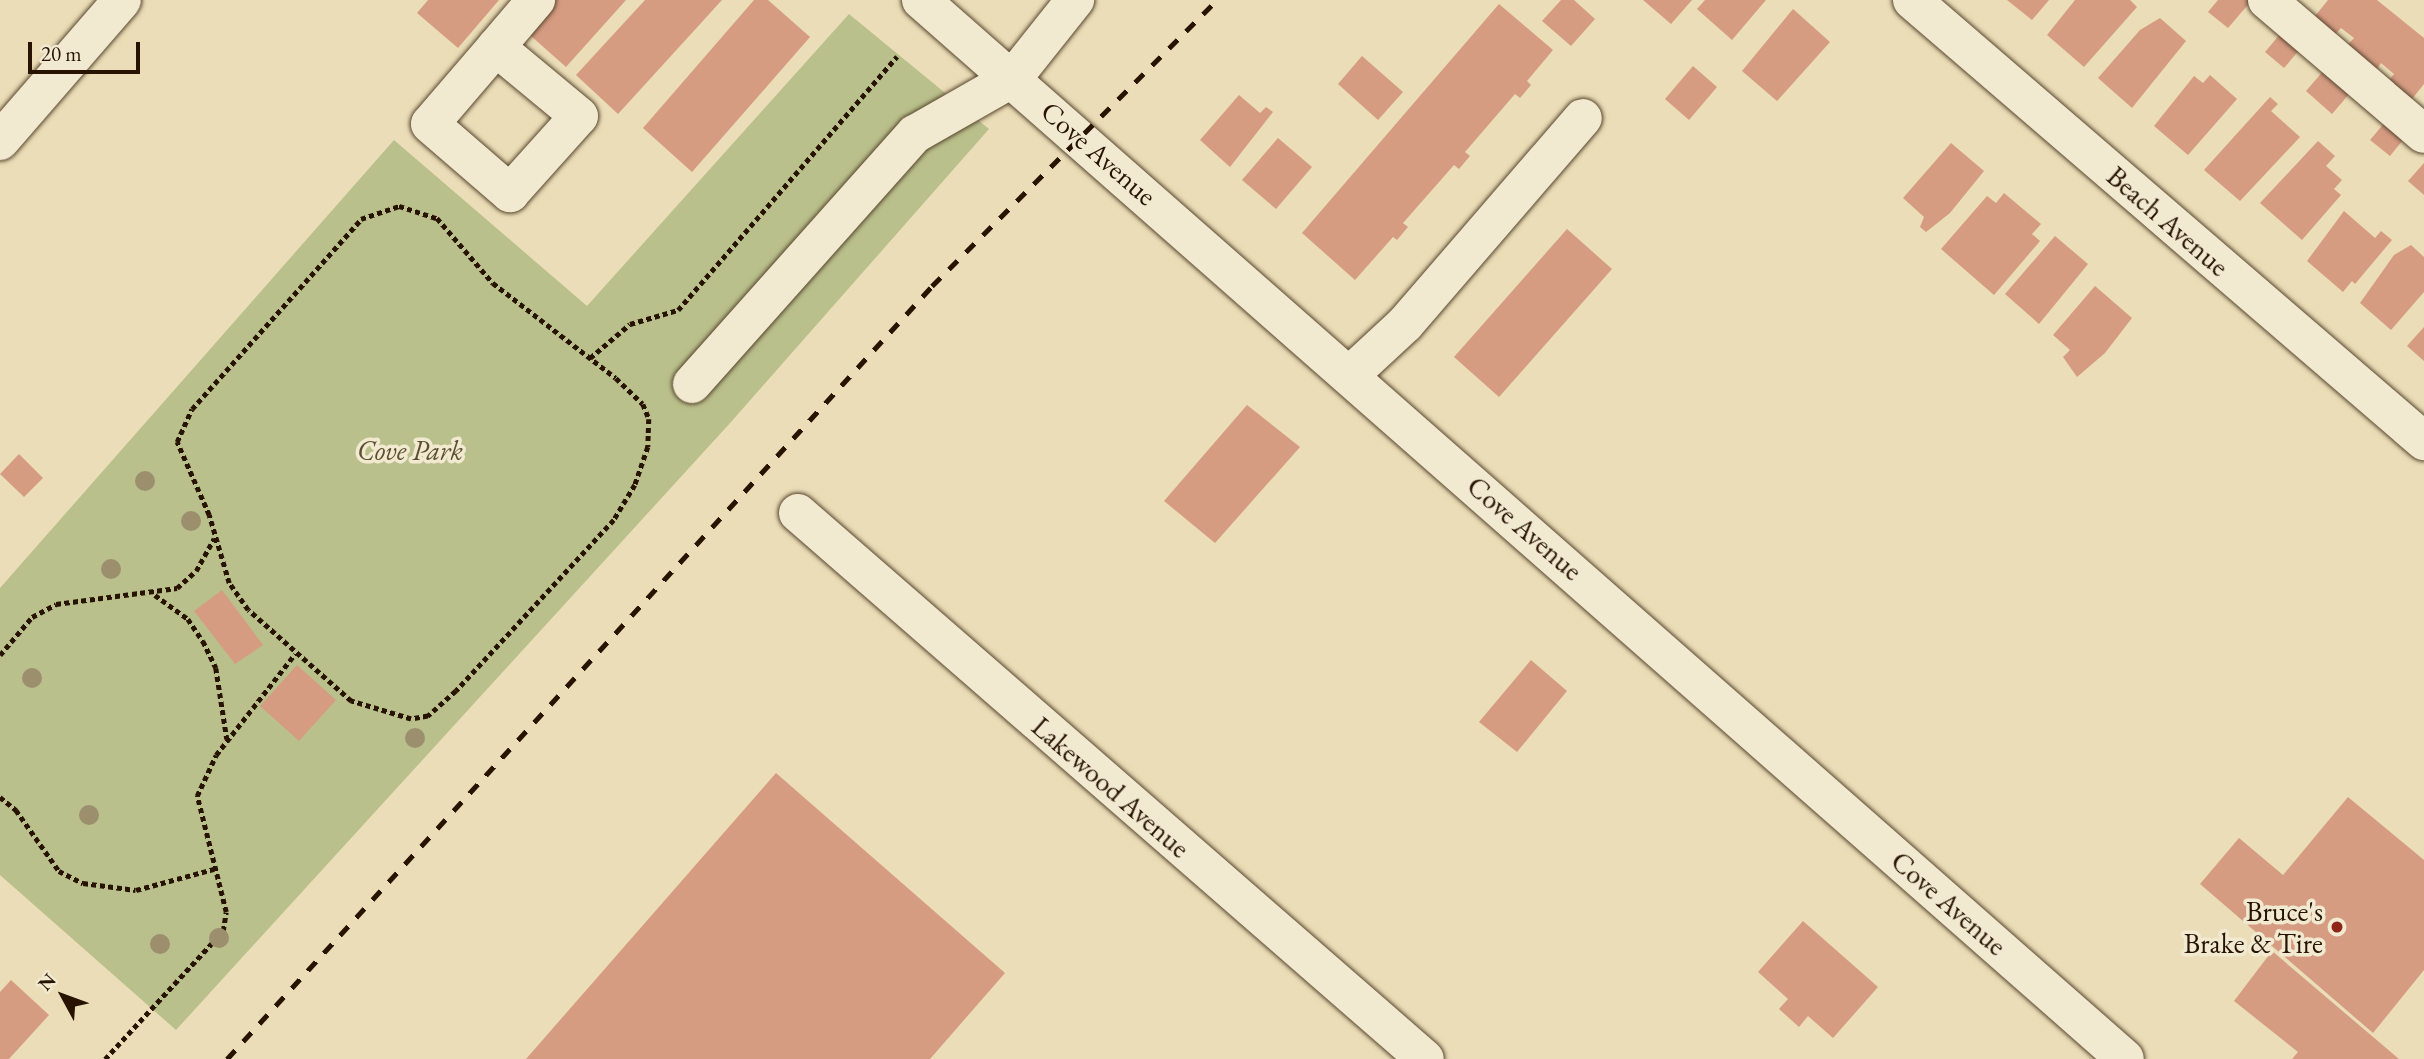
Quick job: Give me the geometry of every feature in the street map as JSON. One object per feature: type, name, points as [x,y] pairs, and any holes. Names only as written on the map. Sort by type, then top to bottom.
[{"type":"street","points":[[0,141],[122,0]]},
{"type":"street","points":[[496,47],[537,0]]},
{"type":"street","name":"Cove Avenue","points":[[921,0],[1351,374],[2125,1059]]},
{"type":"street","points":[[692,384],[915,134],[1013,78],[1075,0]]},
{"type":"street","name":"Beach Avenue","points":[[1912,0],[2424,441]]},
{"type":"street","points":[[2267,0],[2424,134]]},
{"type":"street","points":[[1351,374],[1405,324],[1583,118]]},
{"type":"street","name":"Lakewood Avenue","points":[[799,513],[1425,1059]]},
{"type":"path","points":[[590,358],[629,324],[678,310],[897,56]]},
{"type":"path","points":[[399,206],[437,218],[493,283],[590,358],[643,404],[649,419],[648,447],[635,485],[614,520],[456,691],[428,716],[379,713],[351,701],[248,610],[229,583],[214,538],[200,493],[182,461],[180,427],[361,219],[378,210],[399,206]]},
{"type":"path","points":[[0,655],[32,617],[56,604],[154,594],[177,587],[196,571],[214,538]]},
{"type":"path","points":[[154,594],[188,619],[203,641],[216,668],[227,740]]},
{"type":"path","points":[[105,1059],[223,931],[226,912],[197,796],[227,740],[295,653]]},
{"type":"path","points":[[0,797],[16,810],[59,871],[83,884],[136,890],[214,869]]},
{"type":"green space","name":"Cove Park","points":[[849,14],[989,129],[731,422],[176,1030],[0,875],[0,588],[394,140],[587,306]]},
{"type":"building","points":[[428,0],[499,0],[458,48],[417,13]]},
{"type":"building","points":[[547,0],[626,0],[566,67],[522,28]]},
{"type":"building","points":[[645,0],[722,0],[618,114],[576,75]]},
{"type":"building","points":[[754,0],[768,0],[810,37],[692,172],[643,128]]},
{"type":"building","points":[[1561,0],[1574,0],[1595,19],[1571,46],[1542,21]]},
{"type":"building","points":[[1643,0],[1692,0],[1671,24]]},
{"type":"building","points":[[1705,0],[1766,0],[1732,40],[1697,9]]},
{"type":"building","points":[[2007,0],[2049,0],[2032,20]]},
{"type":"building","points":[[2075,0],[2130,0],[2137,7],[2084,67],[2047,35]]},
{"type":"building","points":[[2218,0],[2252,0],[2228,28],[2208,12]]},
{"type":"building","points":[[2328,0],[2377,0],[2424,38],[2424,84],[2408,104],[2385,85],[2394,74],[2381,63],[2374,73],[2344,49],[2354,38],[2341,28],[2332,38],[2311,21]]},
{"type":"building","points":[[1499,4],[1553,50],[1527,81],[1531,85],[1520,98],[1515,94],[1465,152],[1470,156],[1459,169],[1454,165],[1403,223],[1408,227],[1397,240],[1393,237],[1355,280],[1302,233]]},
{"type":"building","points":[[1793,9],[1830,42],[1777,101],[1742,71]]},
{"type":"building","points":[[2160,18],[2186,41],[2132,108],[2098,78],[2140,30]]},
{"type":"building","points":[[2287,26],[2306,42],[2284,68],[2265,52]]},
{"type":"building","points":[[1362,56],[1403,92],[1378,120],[1338,84]]},
{"type":"building","points":[[2331,62],[2357,85],[2332,114],[2306,91]]},
{"type":"building","points":[[1693,66],[1717,87],[1689,120],[1665,99]]},
{"type":"building","points":[[2210,75],[2237,99],[2188,155],[2154,126],[2194,76],[2203,83]]},
{"type":"building","points":[[1239,95],[1260,113],[1266,107],[1273,112],[1230,167],[1200,140]]},
{"type":"building","points":[[2270,97],[2278,104],[2271,111],[2300,137],[2240,201],[2204,170]]},
{"type":"building","points":[[2392,114],[2411,130],[2390,156],[2370,140]]},
{"type":"building","points":[[1278,138],[1312,167],[1276,209],[1242,180]]},
{"type":"building","points":[[2318,141],[2335,156],[2326,166],[2342,180],[2334,189],[2341,195],[2302,240],[2260,203]]},
{"type":"building","points":[[1951,143],[1984,171],[1950,213],[1926,232],[1920,227],[1924,217],[1903,198]]},
{"type":"building","points":[[2424,163],[2424,195],[2408,181]]},
{"type":"building","points":[[2004,193],[2041,224],[2032,234],[2040,241],[1994,295],[1941,249],[1987,196],[1996,203]]},
{"type":"building","points":[[2344,211],[2375,238],[2381,231],[2392,240],[2355,284],[2352,281],[2343,292],[2307,261]]},
{"type":"building","points":[[1567,229],[1612,269],[1499,397],[1454,357]]},
{"type":"building","points":[[2055,236],[2088,264],[2039,324],[2005,294]]},
{"type":"building","points":[[2411,245],[2424,257],[2424,292],[2391,330],[2360,303],[2394,255]]},
{"type":"building","points":[[2095,286],[2132,318],[2105,353],[2077,377],[2063,357],[2070,350],[2053,335]]},
{"type":"building","points":[[2424,327],[2424,361],[2407,346]]},
{"type":"building","points":[[1247,405],[1300,447],[1215,543],[1164,501]]},
{"type":"building","points":[[19,454],[43,478],[24,497],[0,474]]},
{"type":"building","points":[[222,590],[263,645],[235,664],[194,611]]},
{"type":"building","points":[[1531,660],[1567,691],[1517,752],[1479,722]]},
{"type":"building","points":[[297,665],[336,700],[299,741],[260,706]]},
{"type":"building","points":[[776,773],[1005,973],[930,1059],[526,1059]]},
{"type":"building","name":"Bruce's Brake & Tire","points":[[2348,797],[2424,860],[2424,970],[2373,1033],[2200,884],[2239,838],[2283,875]]},
{"type":"building","points":[[1803,921],[1878,987],[1833,1038],[1808,1016],[1799,1027],[1779,1009],[1788,999],[1758,972]]},
{"type":"building","points":[[2272,951],[2399,1059],[2292,1059],[2298,1052],[2234,1001]]},
{"type":"building","points":[[11,980],[49,1015],[9,1059],[0,1059],[0,992]]},
{"type":"railway","points":[[227,1059],[932,286],[1217,0]]},
{"type":"place","name":"Bruce's Brake & Tire","points":[[2337,927]]}]
